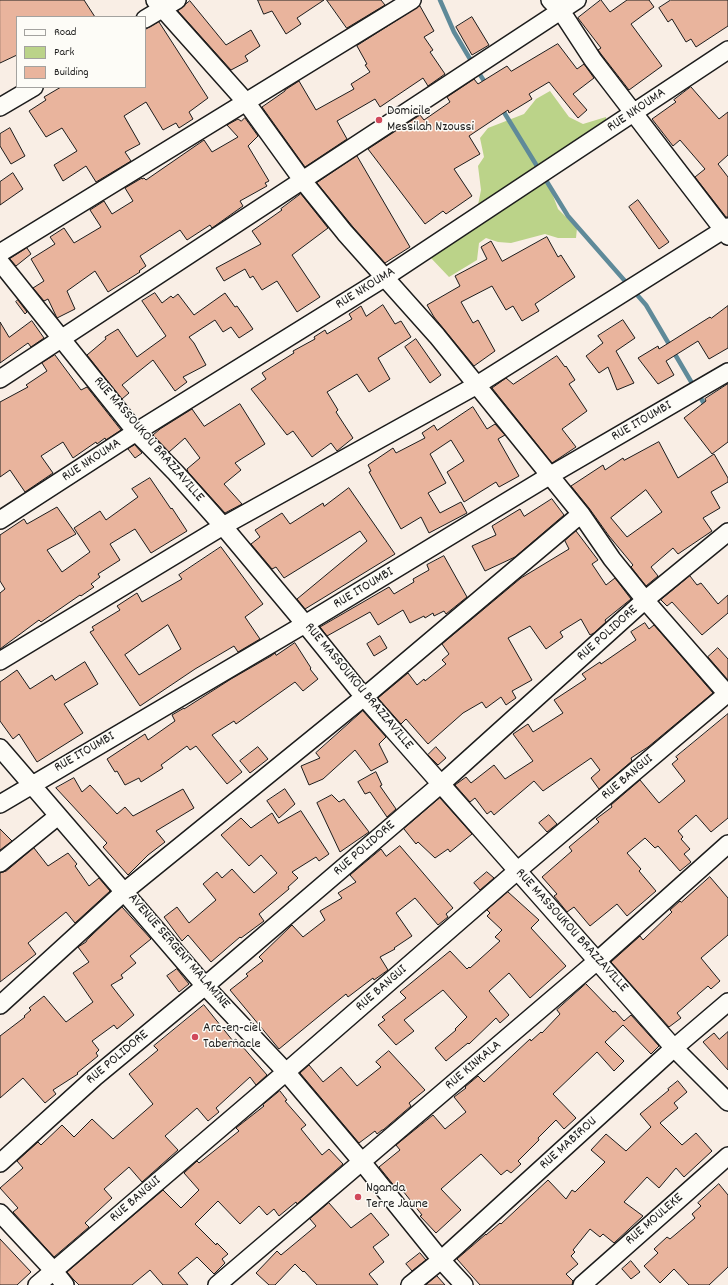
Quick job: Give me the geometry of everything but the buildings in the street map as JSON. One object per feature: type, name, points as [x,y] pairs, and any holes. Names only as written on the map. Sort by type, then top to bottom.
[{"type":"street","points":[[146,18],[158,4],[177,0]]},
{"type":"street","points":[[0,253],[412,0]]},
{"type":"street","points":[[0,380],[303,181],[556,6],[578,0]]},
{"type":"street","points":[[158,4],[246,102],[303,181],[384,278],[437,336],[581,514],[612,559],[645,600],[728,694]]},
{"type":"street","points":[[0,661],[223,526],[477,385],[727,231],[592,60],[556,6]]},
{"type":"street","name":"RUE NKOUMA","points":[[0,520],[136,432],[384,278],[634,114],[728,50]]},
{"type":"street","points":[[0,107],[32,88]]},
{"type":"street","name":"RUE MASSOUKOU BRAZZAVILLE","points":[[0,262],[136,432],[176,473],[223,526],[306,624],[364,697],[674,1048],[728,1102]]},
{"type":"street","name":"RUE ITOUMBI","points":[[0,804],[306,624],[549,476],[728,372]]},
{"type":"street","points":[[0,1005],[125,891],[364,697],[581,514]]},
{"type":"street","name":"RUE POLIDORE","points":[[0,1163],[95,1077],[205,986],[441,784],[645,600],[728,532]]},
{"type":"street","name":"RUE BANGUI","points":[[37,1285],[286,1072],[517,871],[728,694]]},
{"type":"street","name":"AVENUE SERGENT MALAMINE","points":[[0,748],[125,891],[205,986],[286,1072],[362,1162],[441,1260],[464,1285]]},
{"type":"street","points":[[0,863],[58,816]]},
{"type":"street","name":"RUE KINKALA","points":[[217,1285],[598,961],[728,844]]},
{"type":"street","name":"RUE MABIROU","points":[[410,1285],[441,1260],[674,1048],[728,1002]]},
{"type":"street","name":"RUE MOULEKE","points":[[582,1285],[728,1156]]},
{"type":"street","points":[[0,1213],[65,1285]]},
{"type":"green space","points":[[550,91],[569,117],[583,124],[606,117],[606,126],[543,169],[558,209],[577,228],[576,238],[558,238],[545,234],[511,243],[498,242],[486,238],[479,243],[477,260],[449,277],[430,257],[454,239],[478,205],[481,190],[478,166],[484,157],[480,138],[488,128],[524,114],[536,99]]},
{"type":"waterway","points":[[440,0],[454,32],[473,64]]},
{"type":"waterway","points":[[477,70],[486,84]]},
{"type":"waterway","points":[[502,109],[540,171]]},
{"type":"waterway","points":[[544,177],[568,216],[646,305],[706,407]]},
{"type":"place","name":"Domicile Messilah Nzoussi","points":[[379,120]]},
{"type":"place","name":"Arc-en-ciel Tabernacle","points":[[195,1037]]},
{"type":"place","name":"Nganda Terre Jaune","points":[[358,1197]]}]
